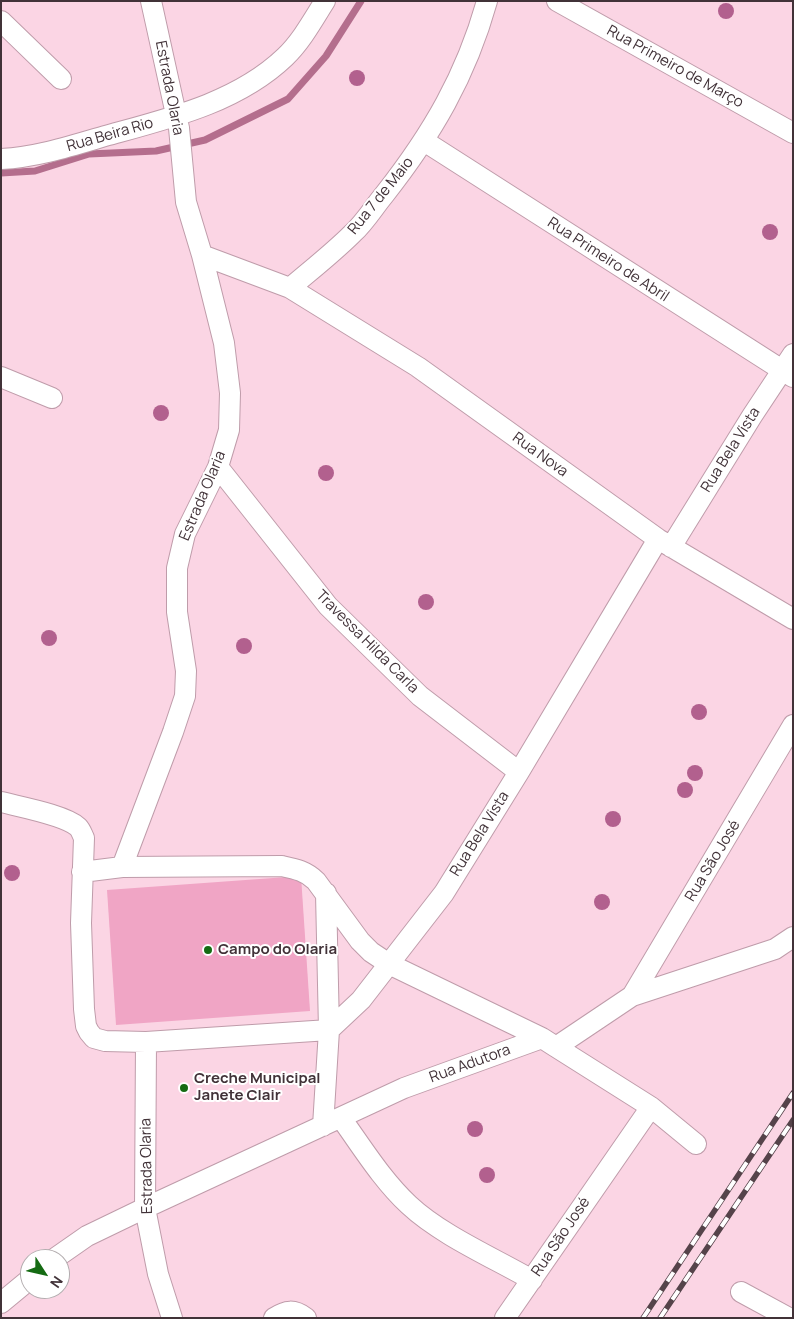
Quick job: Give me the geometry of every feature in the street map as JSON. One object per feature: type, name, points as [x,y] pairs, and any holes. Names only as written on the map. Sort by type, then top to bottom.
[{"type":"street","name":"Estrada Olaria","points":[[122,867],[185,696],[186,671],[177,612],[177,568],[185,534],[218,467],[229,430],[230,393],[224,343],[186,202],[178,122],[151,1]]},
{"type":"street","name":"Rua Beira Rio","points":[[1,159],[26,158],[178,122],[254,81],[278,63],[291,50],[324,1]]},
{"type":"street","name":"Rua 7 de Maio","points":[[290,288],[354,233],[411,160],[462,74],[487,1]]},
{"type":"street","name":"Rua Primeiro de Março","points":[[557,1],[793,133]]},
{"type":"street","points":[[1,20],[61,79]]},
{"type":"street","name":"Rua Primeiro de Abril","points":[[424,141],[787,374]]},
{"type":"street","points":[[202,256],[290,288]]},
{"type":"street","name":"Rua Nova","points":[[290,288],[418,367],[664,543],[793,619]]},
{"type":"street","name":"Rua Bela Vista","points":[[329,1030],[361,1000],[444,893],[518,772],[664,543],[787,374],[793,354]]},
{"type":"street","points":[[1,376],[52,398]]},
{"type":"street","name":"Travessa Hilda Carla","points":[[218,467],[328,606],[420,696],[518,772]]},
{"type":"street","name":"Rua São José","points":[[632,996],[793,725]]},
{"type":"street","points":[[1,802],[56,816],[80,829],[84,838],[81,923],[84,1009],[88,1032],[94,1038],[99,1040],[146,1042],[329,1030]]},
{"type":"street","points":[[82,872],[122,867],[282,866],[309,874],[360,941],[371,952],[389,964],[549,1042],[650,1107],[696,1144]]},
{"type":"street","points":[[326,894],[332,1122],[409,1206],[439,1228],[532,1280]]},
{"type":"street","name":"Rua Adutora","points":[[68,1249],[87,1236],[144,1208],[404,1088],[549,1042],[632,996],[775,949],[793,937]]},
{"type":"street","name":"Estrada Olaria","points":[[146,1042],[144,1208],[158,1274],[172,1318]]},
{"type":"street","name":"Rua São José","points":[[505,1318],[650,1107]]},
{"type":"street","points":[[1,1303],[20,1287]]},
{"type":"street","points":[[741,1292],[789,1318]]},
{"type":"street","points":[[274,1318],[284,1311],[291,1310],[298,1312],[306,1318]]},
{"type":"shaded area","name":"Campo do Olaria","points":[[301,876],[310,1011],[116,1025],[107,890]]},
{"type":"waterway","points":[[1,173],[35,171],[89,154],[156,151],[205,140],[288,99],[326,56],[361,1]]},
{"type":"railway","points":[[643,1318],[793,1093]]},
{"type":"railway","points":[[660,1318],[793,1120]]},
{"type":"place","name":"Campo do Olaria","points":[[208,950]]},
{"type":"place","name":"Creche Municipal Janete Clair","points":[[184,1088]]}]
